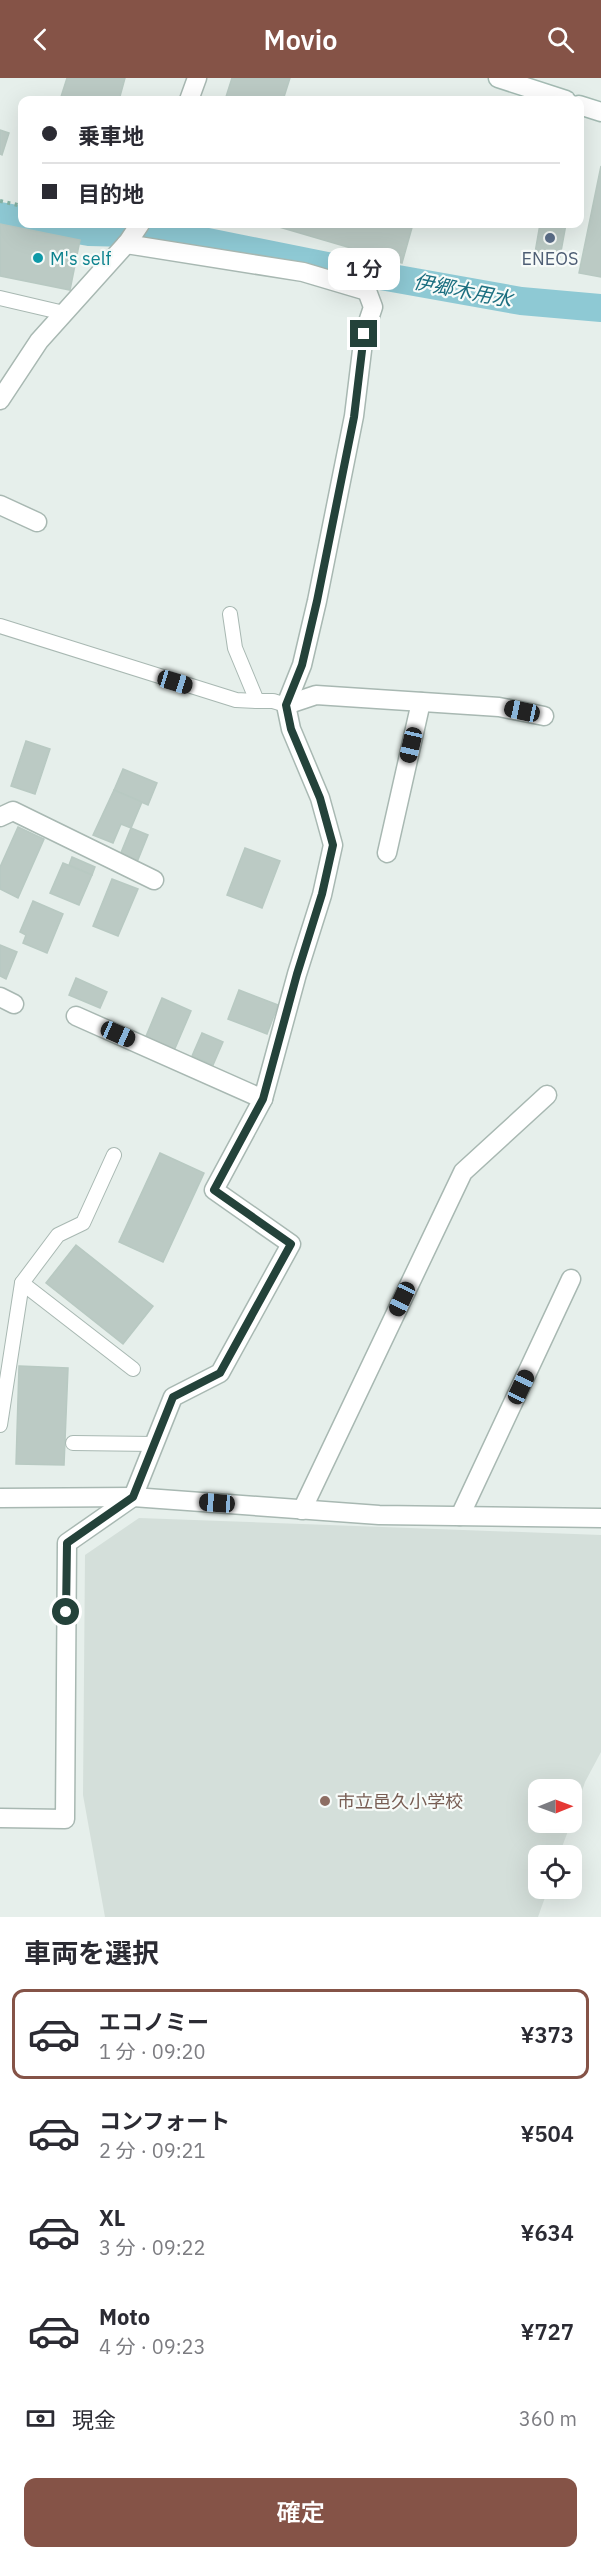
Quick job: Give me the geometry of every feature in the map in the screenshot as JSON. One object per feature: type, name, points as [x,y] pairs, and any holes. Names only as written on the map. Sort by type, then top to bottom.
[{"type":"street","points":[[190,96],[197,78]]},
{"type":"street","points":[[498,78],[554,96]]},
{"type":"street","points":[[584,107],[601,112]]},
{"type":"street","points":[[0,400],[39,341],[127,243],[137,228]]},
{"type":"street","points":[[0,1818],[65,1820],[67,1543],[133,1497],[173,1397],[220,1373],[291,1244],[214,1190],[263,1099],[297,974],[322,894],[333,845],[320,798],[291,729],[286,705],[302,665],[317,601],[354,417],[364,334],[373,307],[367,291],[303,272],[127,243]]},
{"type":"street","points":[[0,505],[37,522]]},
{"type":"street","points":[[286,705],[316,695],[499,707],[544,716]]},
{"type":"street","points":[[387,853],[421,702]]},
{"type":"street","points":[[0,817],[13,811],[154,880]]},
{"type":"street","points":[[76,1016],[263,1099]]},
{"type":"street","points":[[302,1509],[463,1172],[547,1095]]},
{"type":"street","points":[[460,1516],[571,1279]]},
{"type":"street","points":[[0,1498],[133,1497],[379,1515],[601,1518]]},
{"type":"lane","points":[[0,298],[64,313]]},
{"type":"lane","points":[[230,614],[235,648],[257,701]]},
{"type":"lane","points":[[0,626],[236,700],[273,701],[286,705]]},
{"type":"lane","points":[[0,1425],[22,1283],[58,1235],[83,1223],[114,1155]]},
{"type":"lane","points":[[22,1283],[133,1369]]},
{"type":"lane","points":[[73,1443],[154,1444]]},
{"type":"path","points":[[0,201],[18,205]]},
{"type":"shaded area","points":[[139,1518],[601,1535],[601,1752],[582,1791],[582,1779],[528,1779],[528,1833],[567,1833],[563,1845],[528,1845],[528,1899],[544,1899],[538,1917],[105,1917],[83,1795],[85,1555]]},
{"type":"building","points":[[67,78],[125,78],[120,96],[61,96]]},
{"type":"building","points":[[232,78],[290,78],[284,96],[226,96]]},
{"type":"building","points":[[0,130],[9,133],[2,155],[0,154]]},
{"type":"building","points":[[601,166],[601,277],[579,273]]},
{"type":"building","name":"M's self","points":[[0,224],[80,240],[70,290],[0,276]]},
{"type":"building","points":[[283,228],[412,228],[402,263]]},
{"type":"building","name":"ENEOS","points":[[539,228],[565,228],[560,257],[535,253]]},
{"type":"building","points":[[26,741],[50,749],[35,794],[11,786]]},
{"type":"building","points":[[123,769],[157,783],[148,805],[114,790]]},
{"type":"building","points":[[114,790],[142,802],[131,828],[121,824],[113,843],[93,835]]},
{"type":"building","points":[[18,827],[44,839],[18,898],[0,889],[0,867]]},
{"type":"building","points":[[131,828],[148,835],[135,867],[118,860]]},
{"type":"building","points":[[245,848],[280,861],[262,908],[227,895]]},
{"type":"building","points":[[72,857],[95,867],[92,875],[69,865]]},
{"type":"building","points":[[63,863],[92,875],[79,905],[50,893]]},
{"type":"building","points":[[112,879],[138,889],[118,936],[93,926]]},
{"type":"building","points":[[33,901],[63,914],[47,953],[23,943],[26,935],[20,932]]},
{"type":"building","points":[[0,945],[17,952],[6,979],[0,976]]},
{"type":"building","points":[[76,978],[107,992],[100,1008],[69,995]]},
{"type":"building","points":[[239,990],[278,1005],[267,1034],[228,1019]]},
{"type":"building","points":[[162,998],[191,1011],[173,1053],[144,1041]]},
{"type":"building","points":[[202,1033],[223,1042],[213,1065],[192,1056]]},
{"type":"building","points":[[160,1153],[204,1173],[163,1262],[119,1242]]},
{"type":"building","points":[[76,1245],[153,1306],[123,1344],[46,1283]]},
{"type":"building","points":[[19,1366],[68,1368],[64,1465],[16,1464]]},
{"type":"waterway","name":"伊郷木用水","points":[[0,216],[18,219]]},
{"type":"waterway","name":"伊郷木用水","points":[[66,228],[89,232],[168,234],[347,270],[521,301],[601,308]]},
{"type":"place","name":"ENEOS","points":[[550,238]]},
{"type":"place","name":"M's self","points":[[38,258]]},
{"type":"place","name":"市立邑久小学校","points":[[325,1801]]},
{"type":"route","points":[[66,1612],[67,1543],[133,1497],[173,1397],[220,1373],[291,1244],[214,1190],[263,1099],[297,974],[322,894],[333,845],[320,798],[291,729],[286,705],[302,665],[317,601],[354,417],[364,334]]}]
